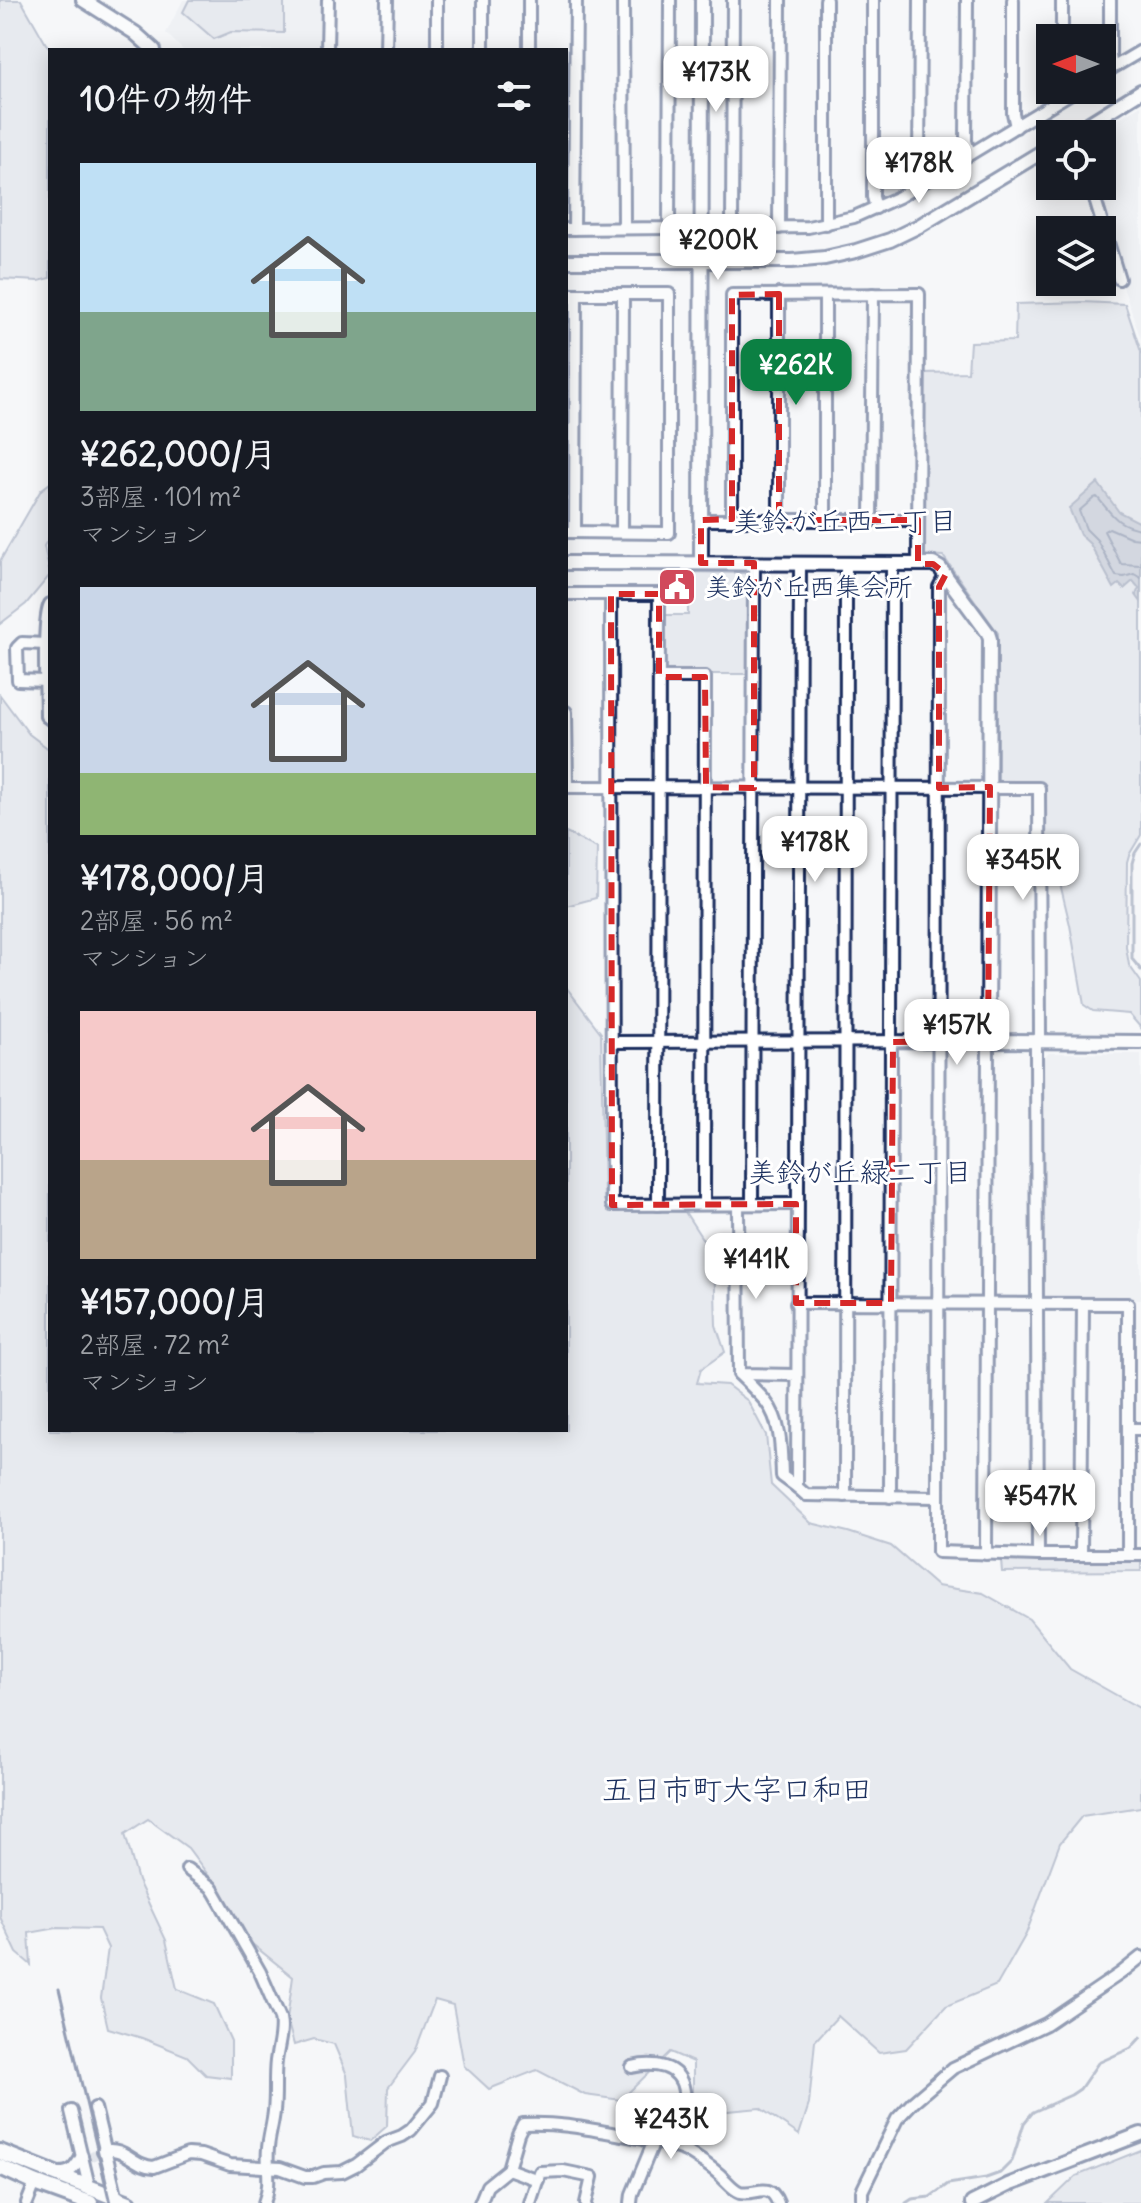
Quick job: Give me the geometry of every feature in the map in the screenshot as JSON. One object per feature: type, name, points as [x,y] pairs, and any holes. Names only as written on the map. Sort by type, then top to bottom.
[{"type":"main road","points":[[0,2152],[51,2173],[91,2198]]},
{"type":"main road","points":[[0,2167],[35,2183],[91,2198],[122,2201]]},
{"type":"street","points":[[83,0],[135,33],[152,48]]},
{"type":"street","points":[[327,48],[328,0]]},
{"type":"street","points":[[386,48],[387,0]]},
{"type":"street","points":[[437,0],[437,48]]},
{"type":"street","points":[[483,0],[483,48]]},
{"type":"street","points":[[529,0],[529,48]]},
{"type":"street","points":[[576,0],[570,229],[669,228],[670,0]]},
{"type":"street","points":[[623,0],[624,228]]},
{"type":"street","points":[[701,563],[702,0]]},
{"type":"street","points":[[733,0],[732,228],[826,224],[854,217],[899,197],[1049,104]]},
{"type":"street","points":[[779,228],[780,0]]},
{"type":"street","points":[[826,0],[826,224]]},
{"type":"street","points":[[873,0],[873,197],[876,208]]},
{"type":"street","points":[[920,0],[919,171],[922,182]]},
{"type":"street","points":[[967,0],[966,141],[970,154]]},
{"type":"street","points":[[1013,0],[1013,113],[1016,127]]},
{"type":"street","points":[[1062,0],[1062,24]]},
{"type":"street","points":[[1110,0],[1110,24]]},
{"type":"street","points":[[1116,66],[1141,51]]},
{"type":"street","points":[[1096,120],[1141,91]]},
{"type":"street","points":[[568,261],[792,261],[825,258],[890,240],[919,226],[1036,155]]},
{"type":"street","points":[[1095,200],[1119,279]]},
{"type":"street","points":[[571,294],[623,294],[669,294],[669,533],[571,532],[571,294]]},
{"type":"street","points":[[622,532],[623,294]]},
{"type":"street","points":[[779,294],[779,520]]},
{"type":"street","points":[[871,520],[873,294]]},
{"type":"street","points":[[732,519],[732,295],[919,294],[918,564]]},
{"type":"street","points":[[825,295],[825,520]]},
{"type":"street","points":[[701,520],[918,520]]},
{"type":"street","points":[[568,563],[933,564],[946,574],[988,633],[986,1554]]},
{"type":"street","points":[[752,1204],[754,563]]},
{"type":"street","points":[[797,1487],[800,564]]},
{"type":"street","points":[[845,1496],[846,564]]},
{"type":"street","points":[[890,1497],[892,564]]},
{"type":"street","points":[[946,574],[939,587],[938,1552],[1141,1555]]},
{"type":"street","points":[[568,594],[659,594],[658,1205]]},
{"type":"street","points":[[611,594],[612,1205],[796,1204]]},
{"type":"street","points":[[48,607],[48,718]]},
{"type":"street","points":[[46,644],[22,643],[17,648],[18,680],[46,681]]},
{"type":"street","points":[[659,677],[705,677],[704,1204]]},
{"type":"street","points":[[568,787],[1039,788],[1040,1036],[1036,1041],[1038,1555]]},
{"type":"street","points":[[612,1042],[1141,1042]]},
{"type":"street","points":[[738,1205],[739,1374],[767,1404],[776,1423],[781,1442],[782,1476],[806,1495],[937,1497]]},
{"type":"street","points":[[796,1303],[1128,1304],[1128,1555]]},
{"type":"street","points":[[1081,1555],[1083,1304]]},
{"type":"street","points":[[739,1374],[796,1375]]},
{"type":"street","points":[[1128,1429],[1141,1429]]},
{"type":"street","points":[[187,1869],[215,1893],[260,1972],[282,2025],[268,2145],[270,2182],[264,2203]]},
{"type":"street","points":[[862,2203],[862,2191],[897,2119],[944,2074],[1046,2024],[1141,1957]]},
{"type":"street","points":[[632,2067],[661,2065],[678,2077],[685,2094],[680,2139],[683,2149],[712,2166],[741,2192],[768,2190],[775,2195],[778,2203]]},
{"type":"street","points":[[104,2151],[119,2150],[149,2167],[188,2154],[230,2165],[267,2166],[309,2177],[346,2171],[386,2142],[411,2130],[433,2103],[440,2076]]},
{"type":"street","points":[[95,2108],[104,2151],[122,2201]]},
{"type":"street","points":[[71,2111],[91,2198]]},
{"type":"street","points":[[480,2203],[487,2186],[508,2169],[523,2124],[549,2123],[654,2141],[688,2152]]},
{"type":"street","points":[[972,2203],[1008,2185],[1141,2134]]},
{"type":"street","points":[[631,2203],[654,2141]]},
{"type":"street","points":[[51,2173],[70,2172],[84,2158]]},
{"type":"street","points":[[508,2169],[538,2180]]},
{"type":"street","points":[[530,2203],[540,2172],[552,2171],[592,2177],[586,2203]]},
{"type":"street","points":[[27,2203],[35,2183]]},
{"type":"highlighted area","points":[[779,294],[779,520],[918,520],[918,564],[933,564],[946,574],[939,587],[939,788],[990,787],[988,1041],[893,1042],[891,1303],[796,1303],[796,1204],[612,1205],[611,594],[659,594],[659,677],[705,677],[706,787],[754,788],[754,563],[701,563],[701,520],[732,519],[732,295]]},
{"type":"shaded area","points":[[0,0],[21,0],[50,48],[48,279],[0,279]]},
{"type":"shaded area","points":[[183,0],[320,0],[319,48],[181,48],[166,33]]},
{"type":"shaded area","points":[[189,0],[284,0],[284,33],[231,32],[214,39],[183,12]]},
{"type":"shaded area","points":[[1141,105],[1141,339],[1121,281],[1124,279],[1116,252],[1116,216],[1105,216],[1100,200],[1116,200],[1116,120]]},
{"type":"shaded area","points":[[877,147],[914,147],[911,181],[883,200],[877,197]]},
{"type":"shaded area","points":[[1016,304],[1125,304],[1141,352],[1141,835],[1127,862],[1126,947],[1129,965],[1141,982],[1141,1028],[1129,1014],[1093,1011],[1084,1005],[1058,875],[1055,869],[1044,865],[1044,784],[998,781],[998,633],[943,556],[924,555],[923,373],[968,372],[970,342],[1015,341]]},
{"type":"shaded area","points":[[48,485],[48,539],[44,546],[48,577],[26,604],[0,624],[0,561],[41,490]]},
{"type":"shaded area","points":[[688,572],[744,573],[748,576],[748,674],[668,674],[663,668],[663,615],[688,615]]},
{"type":"shaded area","points":[[0,695],[29,734],[48,748],[48,1432],[568,1432],[568,990],[601,1033],[604,1200],[609,1209],[685,1212],[714,1257],[716,1325],[725,1352],[701,1369],[697,1383],[727,1385],[748,1401],[766,1435],[771,1485],[811,1523],[891,1546],[937,1586],[983,1593],[1029,1619],[1070,1669],[1141,1709],[1141,1807],[1082,1816],[1060,1843],[1026,1934],[997,1985],[946,2006],[906,2049],[879,2053],[838,2016],[815,2041],[809,2104],[799,2135],[760,2108],[707,2113],[693,2098],[693,2062],[670,2052],[621,2100],[585,2095],[537,2070],[489,2089],[464,2066],[453,2005],[435,2000],[415,2052],[388,2088],[387,2126],[370,2141],[353,2136],[347,2075],[334,2044],[314,2039],[294,2045],[287,2019],[293,1977],[246,1939],[211,1879],[188,1848],[148,1819],[125,1834],[138,1881],[166,1940],[177,1989],[214,2004],[231,2041],[231,2078],[206,2075],[187,2056],[108,2028],[101,1998],[108,1948],[99,1929],[57,1928],[29,1933],[31,1965],[17,1953],[0,1917]]},
{"type":"shaded area","points":[[568,834],[597,848],[596,898],[568,905]]},
{"type":"shaded area","points":[[1049,1053],[1141,1054],[1141,1300],[1050,1300],[1045,1295],[1044,1058]]},
{"type":"shaded area","points":[[1001,1560],[1141,1560],[1141,1571],[1002,1572]]},
{"type":"shaded area","points":[[1141,2150],[1141,2203],[1048,2203],[1076,2176]]},
{"type":"water","points":[[1098,483],[1119,512],[1141,523],[1141,602],[1136,595],[1139,588],[1133,581],[1124,589],[1119,584],[1114,588],[1090,544],[1080,535],[1069,508]]},
{"type":"waterway","points":[[1141,844],[1132,863],[1132,959],[1141,970]]},
{"type":"waterway","points":[[906,2203],[912,2199],[930,2197],[948,2184],[1000,2173],[1012,2161],[1024,2123],[1033,2112],[1080,2089],[1098,2063],[1131,2048],[1141,2037]]},
{"type":"tunnel","points":[[87,2158],[103,2151]]},
{"type":"railway","points":[[59,1989],[110,2203]]},
{"type":"place","name":"美鈴が丘西集会所","points":[[677,587]]},
{"type":"district","name":"美鈴が丘西二丁目","points":[[845,521]]},
{"type":"district","name":"美鈴が丘緑二丁目","points":[[860,1172]]},
{"type":"district","name":"五日市町大字口和田","points":[[737,1790]]}]
